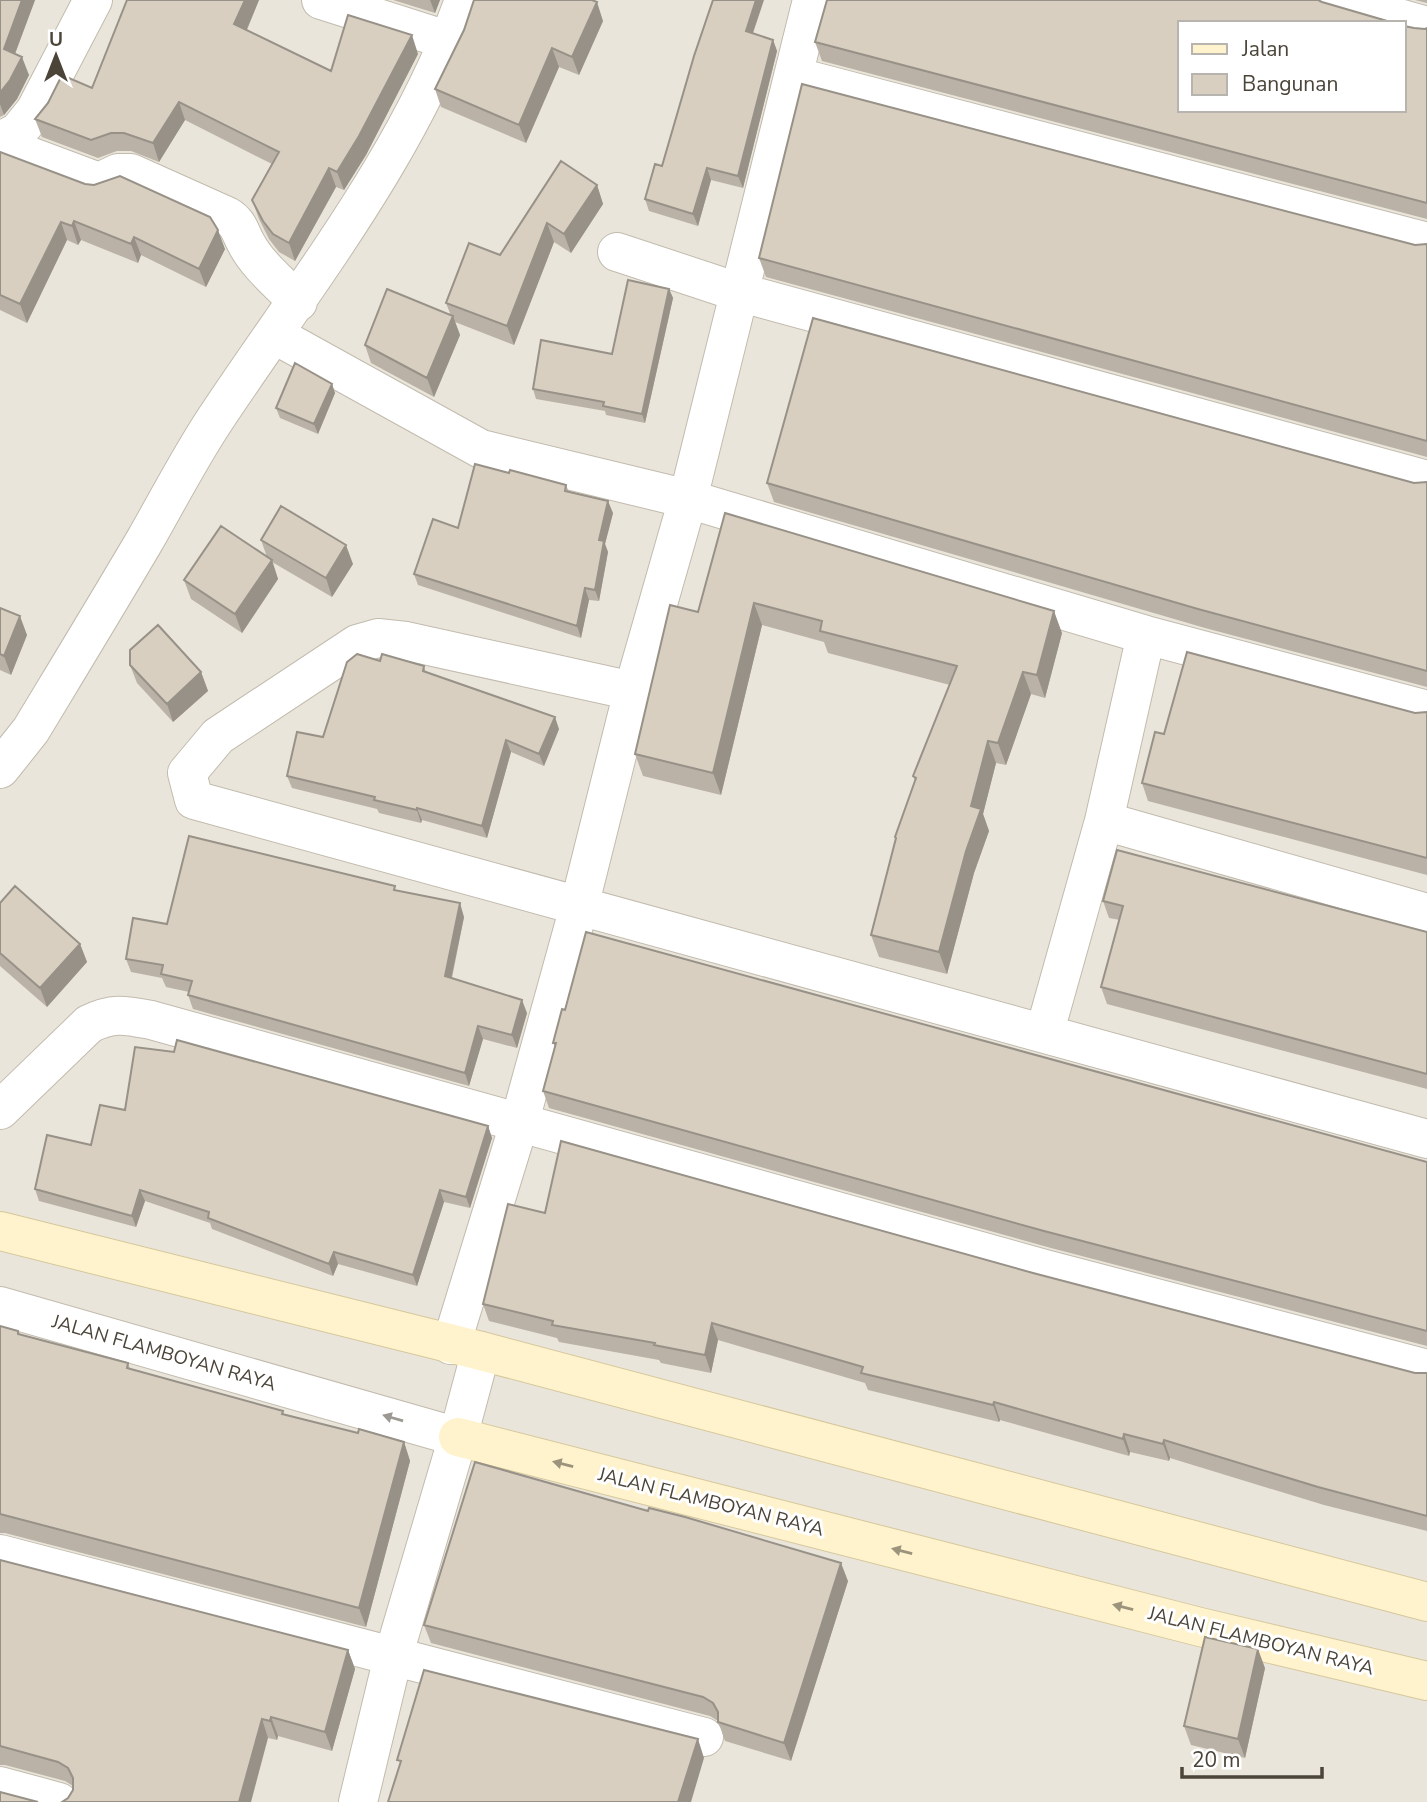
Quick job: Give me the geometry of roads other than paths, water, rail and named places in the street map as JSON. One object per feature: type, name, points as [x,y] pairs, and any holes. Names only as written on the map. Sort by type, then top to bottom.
[{"type":"street","points":[[0,143],[18,132],[35,111],[93,0]]},
{"type":"street","points":[[321,0],[450,41]]},
{"type":"street","points":[[0,769],[31,730],[214,422],[298,302],[369,193],[410,122],[450,41],[464,0]]},
{"type":"street","points":[[358,1802],[393,1657],[458,1437],[466,1348],[519,1124],[579,907],[633,691],[688,499],[812,0]]},
{"type":"street","points":[[1335,0],[1427,26]]},
{"type":"street","points":[[793,76],[1427,242]]},
{"type":"street","points":[[0,143],[99,182],[118,173],[131,173],[228,216],[237,223],[258,260],[298,302]]},
{"type":"street","points":[[617,252],[738,292],[1427,480]]},
{"type":"street","points":[[275,335],[481,449],[688,499],[1146,635],[1427,710]]},
{"type":"street","points":[[1045,1031],[1104,821],[1146,635]]},
{"type":"street","points":[[633,691],[406,641],[369,640],[357,644],[218,736],[187,773],[194,800],[579,907],[1045,1031],[1427,1139]]},
{"type":"street","points":[[1104,821],[1427,913]]},
{"type":"street","points":[[0,1110],[89,1024],[104,1016],[121,1014],[151,1020],[1045,1269],[1427,1369]]},
{"type":"street","points":[[0,1231],[466,1348],[1427,1602]]},
{"type":"street","name":"JALAN FLAMBOYAN RAYA","points":[[0,1306],[458,1437],[1200,1627],[1427,1681]]},
{"type":"street","points":[[0,1554],[704,1737]]},
{"type":"street","points":[[0,1786],[60,1802]]}]
